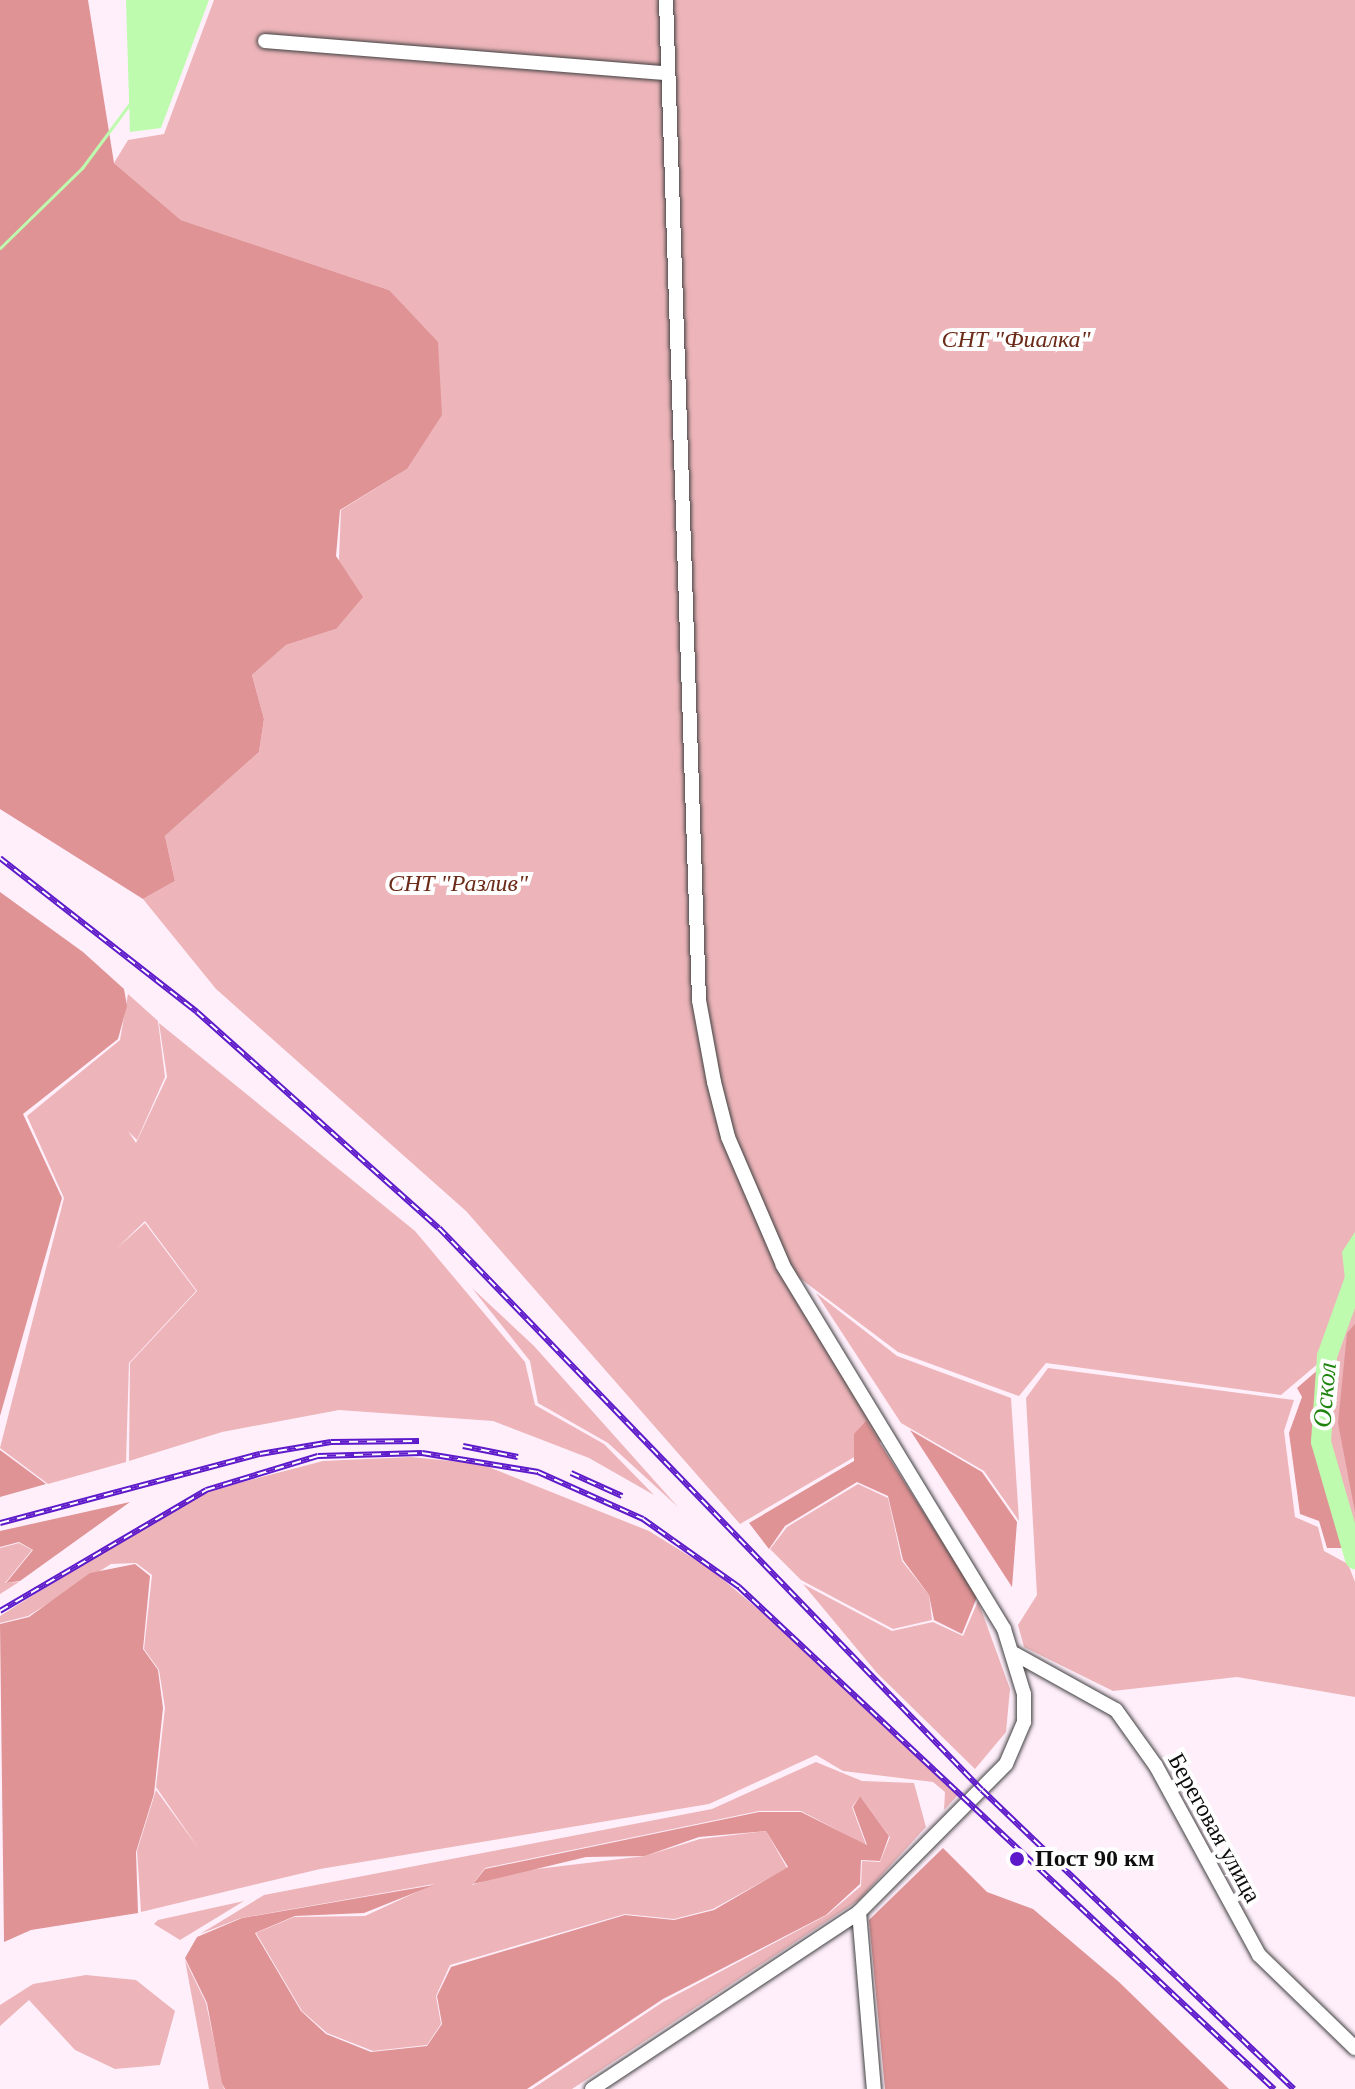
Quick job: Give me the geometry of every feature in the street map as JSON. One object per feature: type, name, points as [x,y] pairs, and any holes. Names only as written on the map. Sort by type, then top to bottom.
[{"type":"street","points":[[592,2089],[859,1912],[1006,1764],[1024,1722],[1015,1654],[892,1435],[783,1265],[728,1137],[714,1082],[699,1000],[666,0]]},
{"type":"street","points":[[265,41],[667,73]]},
{"type":"street","name":"Береговая улица","points":[[1015,1654],[1116,1710],[1156,1766],[1259,1955],[1355,2048]]},
{"type":"street","points":[[859,1912],[874,2089]]},
{"type":"green space","name":"СНТ \"Фиалка\"","points":[[214,0],[1355,0],[1355,1278],[1327,1356],[1281,1395],[1046,1363],[1019,1396],[898,1352],[785,1267],[892,1435],[740,1524],[466,1211],[216,989],[143,899],[175,881],[165,836],[259,752],[264,719],[252,675],[286,645],[336,629],[341,510],[407,469],[389,290],[181,220],[114,163],[128,140],[164,134]]},
{"type":"green space","points":[[128,994],[158,1021],[165,1077],[137,1140],[128,1131],[136,1143],[167,1077],[159,1023],[415,1231],[525,1362],[535,1405],[604,1444],[654,1495],[589,1458],[493,1421],[339,1410],[222,1432],[129,1461],[130,1363],[197,1291],[145,1221],[116,1249],[145,1223],[196,1291],[129,1363],[126,1462],[48,1484],[0,1448],[64,1198],[27,1116],[120,1040]]},
{"type":"green space","points":[[472,1288],[534,1346],[678,1507],[608,1443],[538,1403],[530,1361]]},
{"type":"green space","points":[[816,1293],[897,1356],[1011,1398],[1019,1521],[984,1471],[901,1423]]},
{"type":"green space","points":[[1355,1297],[1355,1545],[1326,1442],[1334,1345]]},
{"type":"green space","points":[[1048,1368],[1294,1400],[1284,1431],[1295,1517],[1318,1527],[1324,1551],[1348,1564],[1355,1582],[1355,1697],[1237,1677],[1113,1691],[1024,1647],[1018,1625],[1037,1595],[1026,1398]]},
{"type":"green space","points":[[411,1457],[481,1464],[649,1531],[712,1570],[792,1638],[959,1794],[944,1810],[945,1792],[933,1782],[843,1771],[816,1755],[709,1804],[320,1869],[141,1912],[137,1851],[156,1790],[199,1849],[156,1787],[165,1708],[159,1670],[144,1649],[152,1575],[136,1563],[111,1564],[28,1616],[0,1623],[0,1616],[193,1495],[323,1461]]},
{"type":"green space","points":[[858,1484],[888,1498],[902,1561],[929,1595],[932,1620],[893,1629],[801,1580],[770,1549],[787,1527]]},
{"type":"green space","points":[[19,1543],[32,1550],[5,1583],[19,1582],[0,1594],[0,1548]]},
{"type":"green space","points":[[803,1584],[892,1631],[933,1622],[963,1636],[978,1601],[1010,1689],[1006,1732],[975,1769],[877,1673]]},
{"type":"green space","points":[[816,1762],[862,1781],[914,1783],[926,1827],[859,1900],[572,2089],[532,2089],[663,2002],[827,1915],[861,1886],[862,1861],[880,1862],[890,1837],[860,1796],[852,1807],[866,1845],[801,1811],[759,1811],[485,1868],[472,1885],[512,1872],[645,1856],[700,1839],[766,1831],[787,1868],[713,1909],[674,1919],[625,1914],[450,1965],[436,1996],[441,2024],[427,2045],[373,2051],[327,2033],[302,2011],[256,1933],[294,1917],[365,1916],[434,1884],[241,1918],[200,1934],[264,1895],[712,1809]]},
{"type":"green space","points":[[244,1901],[180,1940],[154,1924],[158,1920]]},
{"type":"green space","points":[[185,1960],[206,2003],[224,2089],[209,2089]]},
{"type":"green space","points":[[86,1975],[136,1980],[175,2011],[160,2065],[115,2069],[75,2050],[29,2000],[0,2026],[0,2005],[33,1984]]},
{"type":"shaded area","points":[[0,0],[88,0],[114,163],[181,220],[389,290],[438,342],[442,415],[407,469],[340,510],[336,556],[363,597],[336,629],[286,645],[252,675],[264,719],[259,752],[165,836],[175,881],[143,899],[0,809]]},
{"type":"shaded area","points":[[126,0],[209,0],[161,128],[130,132]]},
{"type":"shaded area","points":[[0,892],[83,952],[124,989],[127,1006],[118,1039],[23,1114],[62,1198],[0,1416]]},
{"type":"shaded area","points":[[1355,1232],[1355,1289],[1347,1297],[1342,1252]]},
{"type":"shaded area","points":[[1355,1324],[1355,1512],[1338,1423],[1347,1333]]},
{"type":"shaded area","points":[[1320,1368],[1319,1461],[1342,1548],[1327,1548],[1319,1521],[1300,1514],[1289,1433],[1302,1397],[1297,1388]]},
{"type":"shaded area","points":[[866,1421],[977,1597],[962,1634],[934,1620],[929,1595],[903,1560],[888,1496],[857,1482],[785,1526],[769,1549],[749,1523],[854,1461],[854,1434]]},
{"type":"shaded area","points":[[910,1430],[982,1472],[1017,1522],[1012,1587]]},
{"type":"shaded area","points":[[0,1450],[46,1484],[0,1497]]},
{"type":"shaded area","points":[[130,1502],[20,1581],[6,1583],[33,1550],[19,1542],[0,1547],[0,1531]]},
{"type":"shaded area","points":[[135,1564],[150,1576],[143,1649],[158,1670],[163,1708],[154,1794],[136,1852],[138,1913],[31,1930],[4,1942],[0,1624],[29,1617],[90,1573]]},
{"type":"shaded area","points":[[860,1796],[889,1836],[880,1861],[861,1860],[860,1884],[826,1915],[663,1999],[527,2089],[225,2089],[222,2083],[207,2003],[185,1958],[197,1937],[242,1918],[434,1885],[364,1913],[295,1916],[255,1933],[301,2011],[326,2034],[371,2052],[427,2046],[442,2024],[437,1996],[451,1967],[625,1915],[674,1920],[714,1910],[788,1867],[766,1831],[699,1837],[645,1856],[586,1857],[473,1884],[485,1869],[759,1812],[801,1812],[867,1845],[853,1807]]},
{"type":"shaded area","points":[[943,1848],[987,1892],[1033,1909],[1119,1982],[1229,2089],[885,2089],[869,1920]]},
{"type":"waterway","points":[[0,248],[82,168],[131,102]]},
{"type":"waterway","name":"Оскол","points":[[1355,1278],[1327,1356],[1321,1442],[1355,1559]]},
{"type":"railway","points":[[0,858],[197,1012],[439,1228],[982,1790],[1294,2089]]},
{"type":"railway","points":[[0,1523],[260,1454],[331,1442],[419,1441]]},
{"type":"railway","points":[[463,1446],[518,1457]]},
{"type":"railway","points":[[0,1611],[206,1490],[318,1456],[422,1453],[538,1472],[643,1519],[739,1587],[1274,2089]]},
{"type":"railway","points":[[571,1473],[622,1496]]},
{"type":"place","name":"Пост 90 км","points":[[1017,1859]]},
{"type":"park label","name":"СНТ \"Разлив\"","points":[[458,884]]}]
